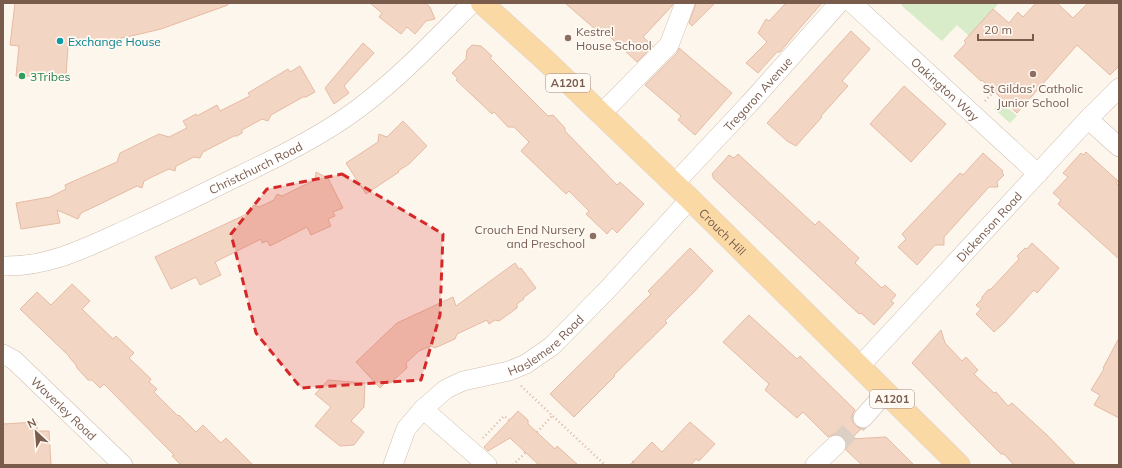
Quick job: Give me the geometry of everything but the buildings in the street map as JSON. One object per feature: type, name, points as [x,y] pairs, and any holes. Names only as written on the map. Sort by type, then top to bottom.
[{"type":"main road","name":"Crouch Hill","points":[[483,4],[674,184],[960,465]]},
{"type":"street","points":[[601,114],[669,45],[685,3]]},
{"type":"street","name":"Tregaron Avenue","points":[[674,184],[749,104],[839,3]]},
{"type":"street","name":"Oakington Way","points":[[852,3],[1038,174]]},
{"type":"street","name":"Christchurch Road","points":[[3,266],[20,267],[74,254],[177,206],[287,152],[324,132],[358,109],[388,85],[483,4]]},
{"type":"street","name":"Dickenson Road","points":[[860,366],[1088,119],[1119,88]]},
{"type":"street","points":[[1088,119],[1119,147]]},
{"type":"street","name":"Haslemere Road","points":[[393,465],[406,429],[423,409],[446,389],[464,381],[509,371],[526,364],[552,346],[608,290],[690,200]]},
{"type":"street","name":"Waverley Road","points":[[3,354],[14,360],[123,465]]},
{"type":"street","points":[[863,418],[886,392]]},
{"type":"street","points":[[423,409],[487,465]]},
{"type":"street","points":[[815,465],[836,445]]},
{"type":"path","points":[[987,99],[997,88]]},
{"type":"path","points":[[509,371],[521,386],[605,465]]},
{"type":"path","points":[[471,451],[504,416],[509,420]]},
{"type":"path","points":[[537,432],[552,416]]},
{"type":"path","points":[[513,465],[526,452]]},
{"type":"path","points":[[630,465],[634,461]]},
{"type":"highlighted area","points":[[342,174],[443,234],[440,315],[421,380],[301,388],[256,333],[231,234],[267,189]]},
{"type":"green space","points":[[903,3],[999,3],[969,36],[957,25],[942,41],[901,5]]},
{"type":"green space","points":[[1001,102],[1017,116],[1010,123],[994,109]]},
{"type":"tunnel","points":[[836,445],[863,418]]},
{"type":"place","name":"Kestrel House School","points":[[568,38]]},
{"type":"place","name":"Exchange House","points":[[60,41]]},
{"type":"place","name":"St Gildas' Catholic Junior School","points":[[1033,74]]},
{"type":"place","name":"3Tribes","points":[[22,76]]},
{"type":"place","name":"Crouch End Nursery and Preschool","points":[[593,236]]}]
